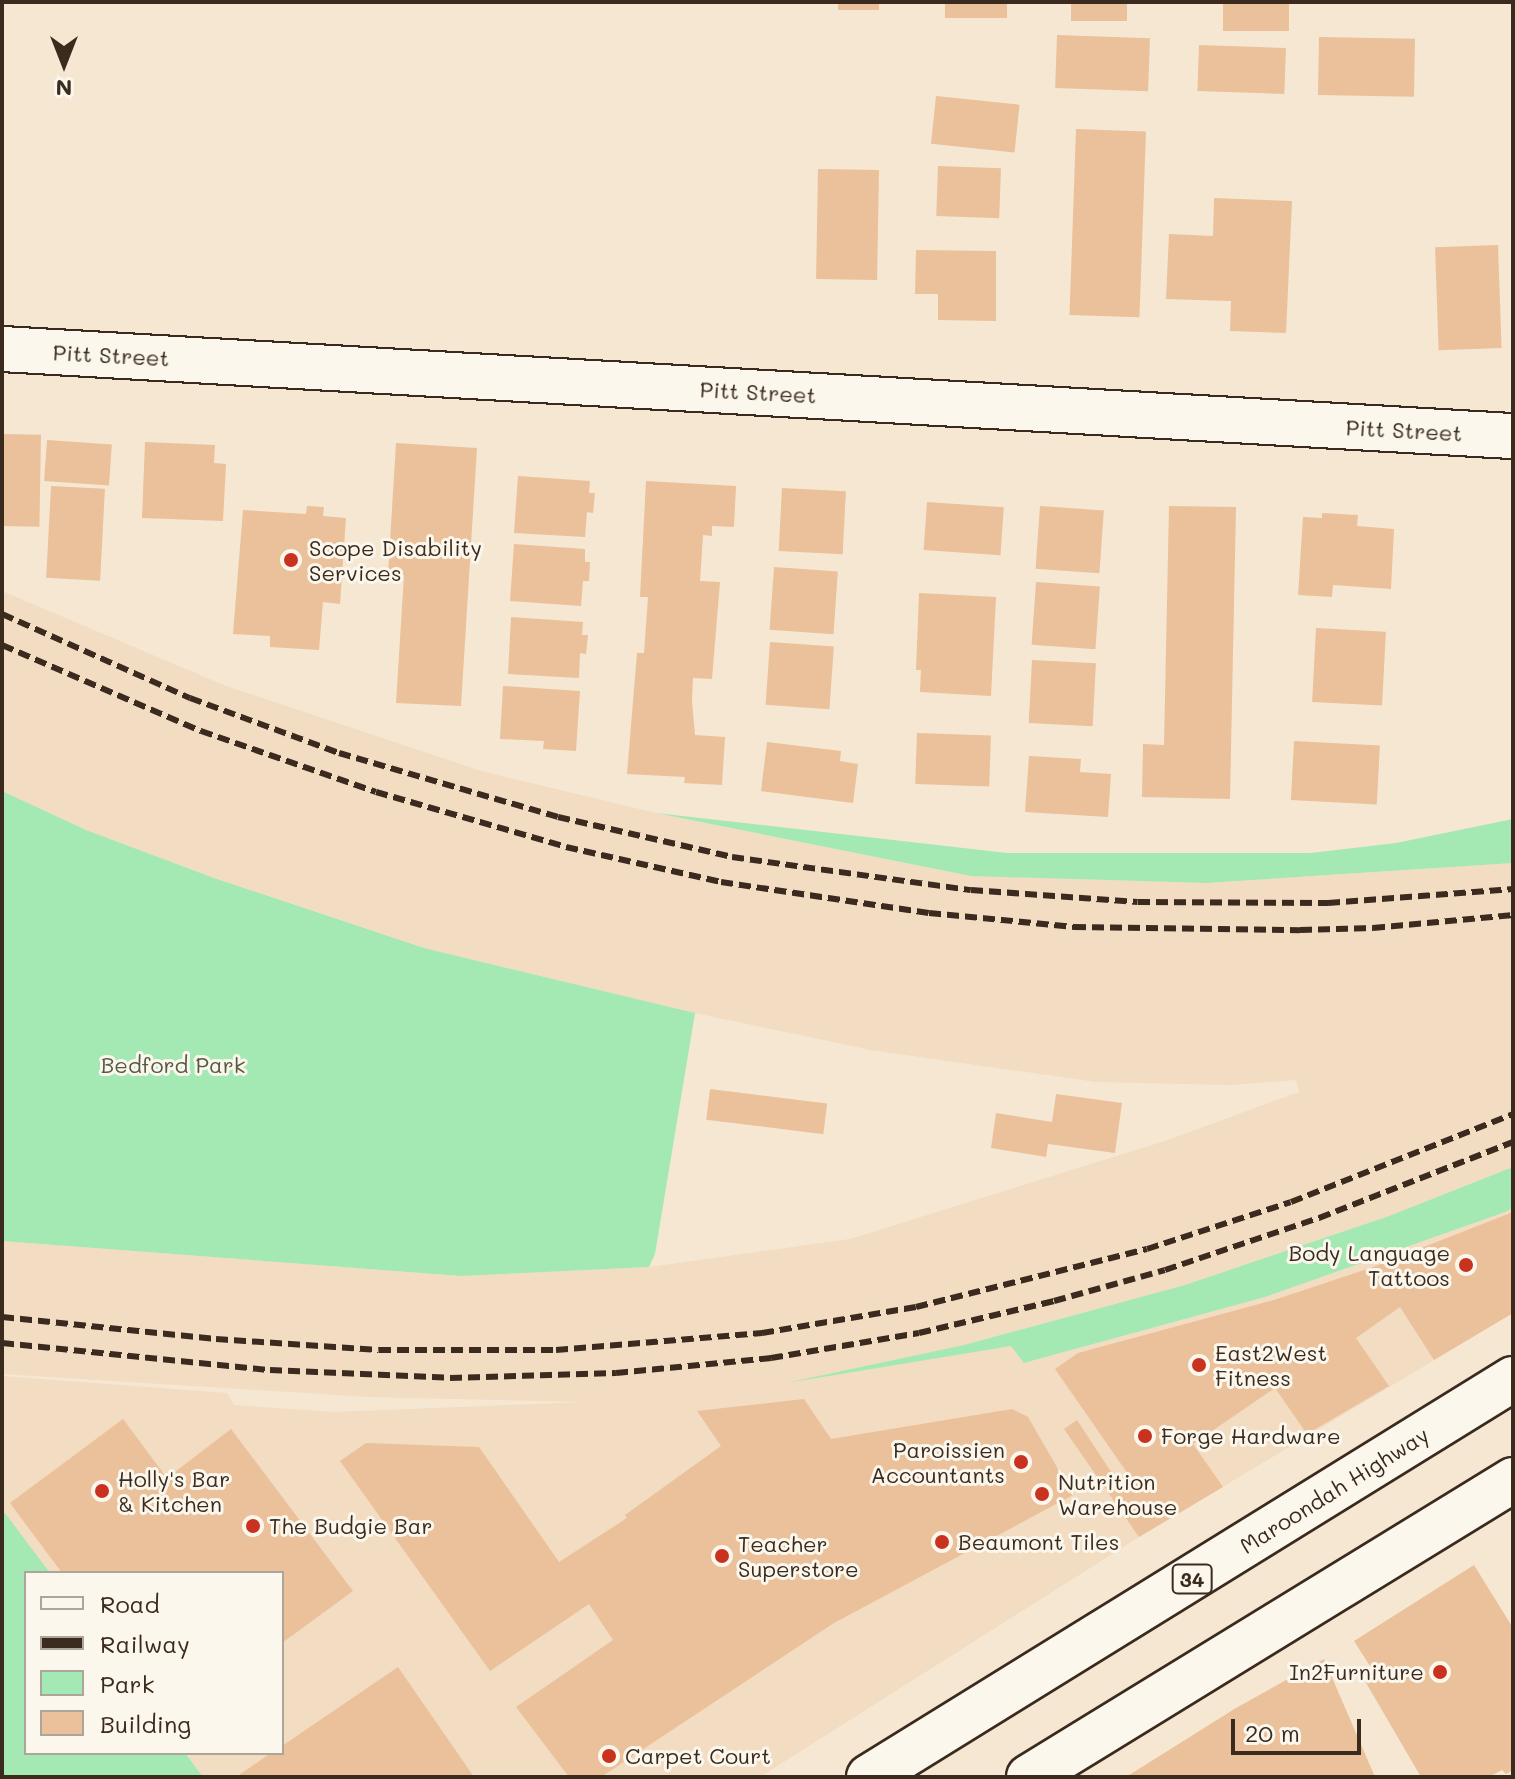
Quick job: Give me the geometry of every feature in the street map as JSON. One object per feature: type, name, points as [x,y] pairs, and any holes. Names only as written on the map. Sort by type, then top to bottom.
[{"type":"main road","name":"Pitt Street","points":[[2,349],[1513,436]]},
{"type":"main road","name":"Maroondah Highway","points":[[869,1777],[1512,1381]]},
{"type":"main road","points":[[1029,1777],[1513,1480]]},
{"type":"shaded area","points":[[2,591],[226,686],[481,771],[656,813],[971,876],[1206,883],[1513,863],[1513,1167],[1389,1216],[1185,1285],[964,1345],[807,1379],[1012,1345],[1025,1363],[1265,1297],[1513,1208],[1513,1313],[1139,1537],[760,1777],[203,1777],[186,1755],[284,1755],[284,1571],[48,1571],[2,1509],[2,1376],[227,1393],[234,1405],[335,1412],[586,1402],[369,1397],[2,1374],[2,1241],[461,1276],[649,1267],[850,1239],[1165,1141],[1299,1092],[1296,1080],[1231,1085],[1096,1082],[871,1050],[695,1013],[424,948],[214,878],[86,830],[2,791]]},
{"type":"green space","name":"Bedford Park","points":[[2,791],[86,830],[214,878],[424,948],[695,1013],[655,1254],[649,1267],[461,1276],[2,1241]]},
{"type":"green space","points":[[656,813],[1007,853],[1311,853],[1396,843],[1513,819],[1513,863],[1206,883],[971,876]]},
{"type":"green space","points":[[1513,1167],[1513,1208],[1265,1297],[1024,1363],[1011,1346],[786,1383],[964,1345],[1185,1285],[1389,1216]]},
{"type":"green space","points":[[2,1509],[48,1571],[24,1571],[24,1755],[186,1755],[203,1777],[2,1777]]},
{"type":"building","points":[[838,2],[879,2],[879,10],[838,10]]},
{"type":"building","points":[[945,2],[1007,2],[1007,18],[945,18]]},
{"type":"building","points":[[1071,2],[1127,2],[1127,21],[1071,21]]},
{"type":"building","points":[[1223,2],[1289,2],[1289,31],[1223,31]]},
{"type":"building","points":[[1057,35],[1150,38],[1148,91],[1055,88]]},
{"type":"building","points":[[1319,37],[1415,39],[1414,97],[1318,95]]},
{"type":"building","points":[[1199,45],[1286,48],[1284,94],[1197,91]]},
{"type":"building","points":[[936,96],[1020,105],[1015,153],[931,144]]},
{"type":"building","points":[[1076,129],[1146,131],[1139,317],[1070,315]]},
{"type":"building","points":[[938,166],[1001,168],[999,218],[936,216]]},
{"type":"building","points":[[818,169],[879,170],[877,280],[816,279]]},
{"type":"building","points":[[1214,198],[1292,201],[1286,333],[1230,331],[1231,301],[1166,299],[1169,234],[1213,236]]},
{"type":"building","points":[[1498,245],[1502,348],[1439,350],[1435,247]]},
{"type":"building","points":[[916,250],[996,251],[996,321],[938,320],[938,294],[915,294]]},
{"type":"building","points":[[2,434],[41,435],[39,527],[2,526]]},
{"type":"building","points":[[47,440],[112,445],[109,485],[44,481]]},
{"type":"building","points":[[145,442],[215,445],[214,463],[226,464],[223,521],[142,518]]},
{"type":"building","points":[[396,443],[477,448],[461,706],[396,703],[404,575],[388,574]]},
{"type":"building","points":[[518,476],[590,481],[589,493],[595,493],[593,513],[587,512],[585,537],[514,533]]},
{"type":"building","points":[[646,481],[736,486],[734,527],[712,526],[712,536],[703,535],[700,581],[720,582],[712,679],[693,678],[695,735],[725,737],[722,785],[684,783],[685,777],[627,774],[637,653],[644,653],[648,597],[640,597]]},
{"type":"building","points":[[51,486],[105,489],[100,581],[46,578]]},
{"type":"building","points":[[782,488],[846,491],[843,554],[779,551]]},
{"type":"building","points":[[927,502],[1004,507],[1000,555],[924,550]]},
{"type":"building","name":"Scope Disability Services","points":[[307,506],[324,507],[323,516],[346,518],[340,604],[323,602],[319,650],[270,647],[270,636],[233,634],[243,510],[306,514]]},
{"type":"building","points":[[1040,506],[1104,510],[1099,573],[1036,569]]},
{"type":"building","points":[[1169,506],[1236,507],[1230,799],[1142,797],[1143,744],[1164,745]]},
{"type":"building","points":[[1322,513],[1358,515],[1357,526],[1394,529],[1391,589],[1333,585],[1332,597],[1298,595],[1303,517],[1322,518]]},
{"type":"building","points":[[514,544],[585,549],[585,562],[590,562],[589,581],[583,581],[581,606],[510,601]]},
{"type":"building","points":[[774,567],[838,571],[833,634],[770,630]]},
{"type":"building","points":[[1036,582],[1100,586],[1095,649],[1032,645]]},
{"type":"building","points":[[919,593],[996,597],[991,696],[920,692],[921,670],[916,670]]},
{"type":"building","points":[[511,617],[583,622],[582,635],[588,635],[586,654],[580,653],[579,678],[508,674]]},
{"type":"building","points":[[1316,628],[1386,632],[1382,706],[1312,702]]},
{"type":"building","points":[[770,642],[834,646],[829,709],[766,705]]},
{"type":"building","points":[[1032,660],[1096,663],[1093,726],[1029,723]]},
{"type":"building","points":[[503,686],[580,691],[576,751],[543,749],[544,741],[500,739]]},
{"type":"building","points":[[917,733],[991,736],[989,787],[915,784]]},
{"type":"building","points":[[1294,741],[1380,746],[1377,804],[1291,800]]},
{"type":"building","points":[[767,742],[841,751],[840,761],[858,764],[853,803],[761,791]]},
{"type":"building","points":[[1029,756],[1081,759],[1080,772],[1111,774],[1108,817],[1025,812]]},
{"type":"building","points":[[710,1089],[827,1103],[823,1134],[706,1120]]},
{"type":"building","points":[[1056,1094],[1122,1103],[1115,1153],[1048,1144],[1046,1157],[991,1148],[996,1113],[1052,1122]]},
{"type":"building","points":[[1513,1212],[1513,1313],[1434,1360],[1400,1307],[1356,1338],[1389,1386],[1307,1434],[1275,1388],[1193,1444],[1223,1487],[1139,1537],[1064,1429],[1077,1420],[1117,1481],[1128,1474],[1055,1369],[1078,1353],[1274,1300],[1373,1267]]},
{"type":"building","points":[[804,1399],[831,1439],[1012,1409],[1028,1417],[1073,1495],[834,1623],[601,1777],[569,1777],[516,1707],[613,1640],[589,1604],[490,1671],[340,1461],[366,1443],[479,1447],[559,1562],[627,1518],[625,1515],[721,1446],[697,1411]]},
{"type":"building","points":[[123,1419],[167,1478],[231,1429],[353,1591],[284,1642],[284,1571],[61,1571],[10,1503]]},
{"type":"building","name":"In2Furniture","points":[[1474,1565],[1513,1628],[1513,1770],[1506,1774],[1502,1770],[1489,1777],[1421,1777],[1362,1676],[1372,1669],[1354,1641]]},
{"type":"building","points":[[1324,1659],[1375,1777],[1126,1777],[1236,1708]]},
{"type":"building","points":[[398,1667],[474,1777],[236,1777],[268,1755],[284,1755],[284,1745]]},
{"type":"railway","points":[[2,614],[190,698],[339,753],[558,817],[732,857],[971,890],[1138,902],[1328,903],[1513,889]]},
{"type":"railway","points":[[2,645],[201,731],[376,792],[566,847],[721,882],[929,913],[1074,927],[1300,930],[1373,928],[1513,915]]},
{"type":"railway","points":[[2,1317],[216,1339],[379,1350],[556,1350],[762,1333],[916,1307],[1147,1249],[1291,1202],[1513,1114]]},
{"type":"railway","points":[[2,1343],[270,1370],[450,1378],[616,1373],[771,1358],[919,1333],[1054,1301],[1165,1270],[1319,1218],[1513,1142]]},
{"type":"place","name":"Scope Disability Services","points":[[291,560]]},
{"type":"place","name":"Body Language Tattoos","points":[[1466,1265]]},
{"type":"place","name":"East2West Fitness","points":[[1199,1365]]},
{"type":"place","name":"Forge Hardware","points":[[1145,1436]]},
{"type":"place","name":"Paroissien Accountants","points":[[1021,1462]]},
{"type":"place","name":"Holly's Bar & Kitchen","points":[[102,1491]]},
{"type":"place","name":"Nutrition Warehouse","points":[[1042,1494]]},
{"type":"place","name":"The Budgie Bar","points":[[253,1526]]},
{"type":"place","name":"Beaumont Tiles","points":[[942,1542]]},
{"type":"place","name":"Teacher Superstore","points":[[722,1556]]},
{"type":"place","name":"In2Furniture","points":[[1440,1672]]},
{"type":"place","name":"Carpet Court","points":[[609,1756]]}]
